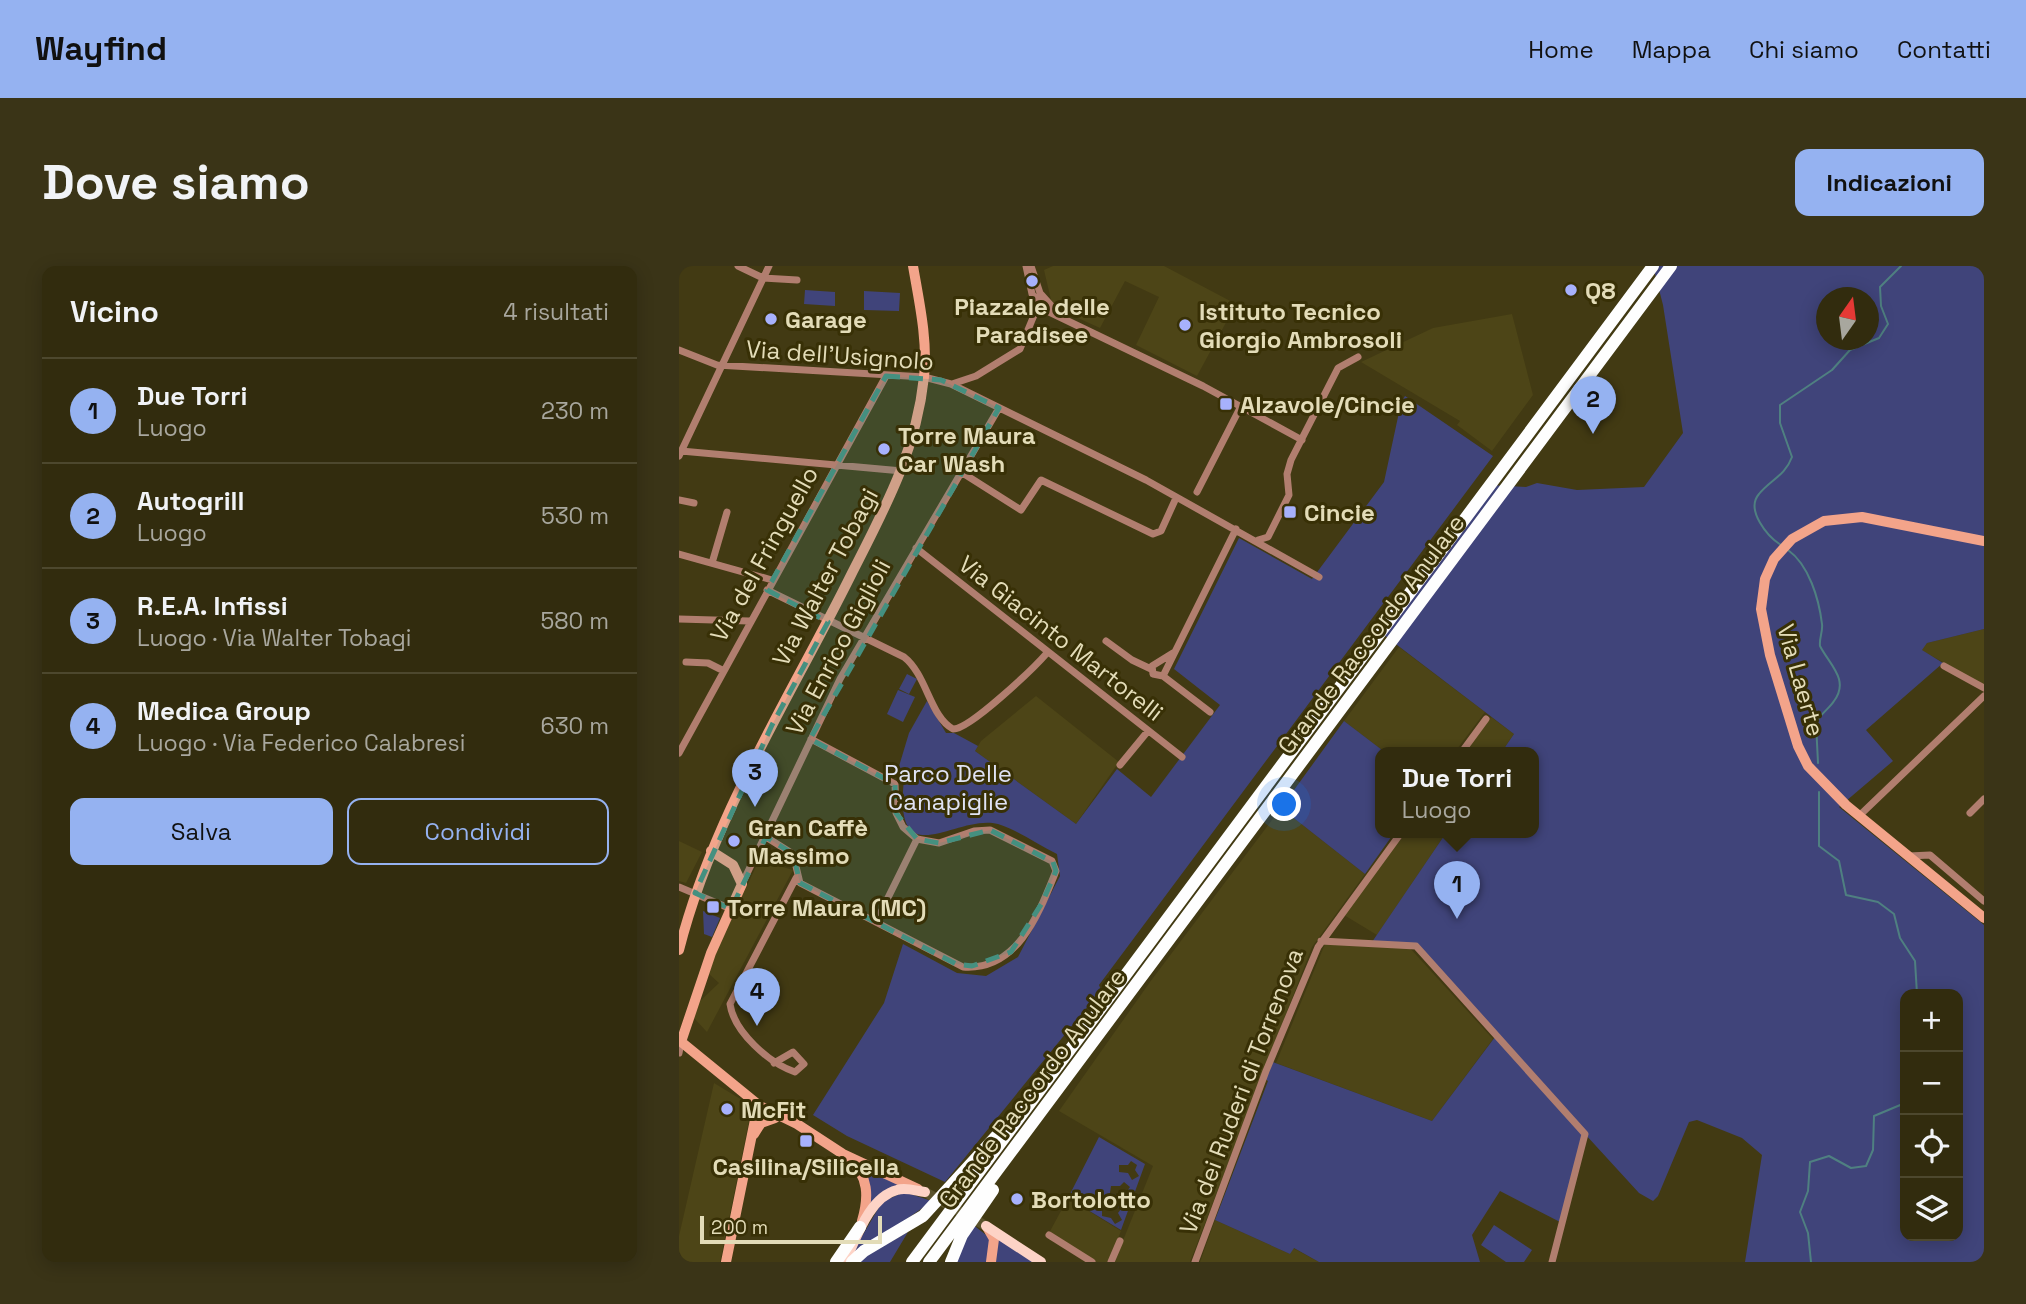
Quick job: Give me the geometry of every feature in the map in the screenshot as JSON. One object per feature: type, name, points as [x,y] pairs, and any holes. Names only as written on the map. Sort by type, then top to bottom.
[{"type":"highway","name":"Grande Raccordo Anulare","points":[[912,1262],[1653,266]]},
{"type":"highway","name":"Grande Raccordo Anulare","points":[[929,1262],[1671,266]]},
{"type":"highway","points":[[951,1262],[963,1235],[1052,1108],[1060,1088]]},
{"type":"highway","points":[[852,1262],[864,1251],[923,1216],[998,1132],[1033,1099]]},
{"type":"highway","points":[[836,1262],[860,1227]]},
{"type":"main road","points":[[845,1262],[860,1227],[880,1201],[893,1191],[902,1189],[925,1192]]},
{"type":"main road","points":[[986,1226],[1041,1262]]},
{"type":"street","points":[[739,266],[762,278],[797,281]]},
{"type":"street","points":[[769,266],[680,454],[898,471]]},
{"type":"street","name":"Via Walter Tobagi","points":[[679,950],[681,936],[711,851],[772,725],[828,622],[898,471],[916,422],[924,377],[925,349],[913,266]]},
{"type":"street","points":[[1026,266],[1031,291],[1062,316],[1241,406],[1302,440]]},
{"type":"street","points":[[952,384],[976,376],[1020,349],[1040,300],[1031,266]]},
{"type":"street","name":"Via dell'Usignolo","points":[[679,351],[704,363],[720,365],[924,377],[952,384],[1258,540],[1319,577]]},
{"type":"street","points":[[1258,540],[1270,535],[1285,507],[1290,494],[1288,468],[1338,368],[1358,357]]},
{"type":"street","name":"Via del Fringuello","points":[[679,753],[722,670],[886,376]]},
{"type":"street","points":[[1197,492],[1241,406]]},
{"type":"street","name":"Via Enrico Giglioli","points":[[680,1045],[711,953],[810,739],[865,636],[999,408]]},
{"type":"street","points":[[961,472],[1021,510],[1041,480],[1153,534],[1161,531],[1176,498]]},
{"type":"street","points":[[679,500],[694,503]]},
{"type":"street","points":[[712,563],[727,512]]},
{"type":"street","name":"Via Laerte","points":[[1984,541],[1858,516],[1824,521],[1792,539],[1777,554],[1766,576],[1761,616],[1797,742],[1816,776],[1859,816],[1984,918]]},
{"type":"street","points":[[1163,676],[1236,529]]},
{"type":"street","name":"Via Giacinto Martorelli","points":[[916,548],[1182,757]]},
{"type":"street","points":[[679,554],[772,580]]},
{"type":"street","points":[[767,590],[828,622],[838,622],[914,666],[943,721],[953,729],[972,721],[1029,674],[1047,653]]},
{"type":"street","points":[[679,619],[749,621]]},
{"type":"street","points":[[1106,640],[1132,660],[1151,669],[1156,676],[1163,676],[1210,712]]},
{"type":"street","points":[[1151,669],[1155,662],[1175,651]]},
{"type":"street","points":[[686,663],[708,663],[722,670]]},
{"type":"street","points":[[1944,666],[1984,688]]},
{"type":"street","points":[[1859,816],[1984,696]]},
{"type":"street","points":[[1465,747],[1486,719]]},
{"type":"street","points":[[1120,765],[1148,731]]},
{"type":"street","points":[[766,837],[793,854],[796,878],[800,883],[956,964],[967,967],[1007,954],[1019,945],[1056,871],[1055,864],[1049,859],[990,830],[974,831],[939,843],[917,839],[903,827],[896,813],[895,784],[810,739]]},
{"type":"street","points":[[1970,813],[1984,799]]},
{"type":"street","name":"Via dei Ruderi di Torrenova","points":[[1195,1262],[1266,1071],[1321,941],[1397,838]]},
{"type":"street","points":[[876,922],[917,839]]},
{"type":"street","points":[[711,851],[731,864],[742,884]]},
{"type":"street","points":[[1909,856],[1930,855],[1984,901]]},
{"type":"street","points":[[774,1063],[755,1048],[730,1004],[796,878]]},
{"type":"street","points":[[679,887],[731,909]]},
{"type":"street","points":[[1321,941],[1416,946],[1585,1134],[1552,1262]]},
{"type":"street","points":[[680,1045],[775,1118],[825,1143]]},
{"type":"street","points":[[726,1262],[758,1105]]},
{"type":"street","points":[[758,1105],[785,1116],[843,1154],[925,1192]]},
{"type":"street","points":[[752,1137],[761,1124],[775,1118]]},
{"type":"street","points":[[843,1154],[859,1169],[865,1184],[866,1203],[860,1227]]},
{"type":"street","points":[[986,1226],[994,1239],[991,1262]]},
{"type":"street","points":[[1049,1235],[1092,1262]]},
{"type":"street","points":[[1111,1262],[1120,1241]]},
{"type":"highlighted area","points":[[886,376],[941,380],[999,408],[810,739],[895,784],[896,813],[917,839],[939,843],[990,830],[1053,862],[1056,871],[1042,903],[1011,952],[972,966],[956,964],[800,883],[793,854],[766,837],[731,909],[695,893],[772,725],[828,622],[767,590]]},
{"type":"shaded area","name":"Istituto Tecnico Giorgio Ambrosoli","points":[[1053,266],[1164,266],[1236,304],[1197,376],[1136,345],[1159,297],[1125,281],[1100,328],[1058,309],[1051,300],[1044,270]]},
{"type":"shaded area","points":[[1512,314],[1533,395],[1492,451],[1457,425],[1460,421],[1361,362],[1433,328]]},
{"type":"shaded area","points":[[1984,629],[1984,685],[1921,650],[1927,643]]},
{"type":"shaded area","points":[[1399,647],[1485,712],[1459,747],[1378,747],[1344,721]]},
{"type":"shaded area","points":[[1036,696],[1119,762],[1076,824],[975,751],[981,741]]},
{"type":"shaded area","points":[[1491,717],[1514,734],[1505,747],[1469,747]]},
{"type":"shaded area","points":[[1281,808],[1365,874],[1312,947],[1190,1262],[1096,1262],[1049,1233],[1068,1198],[1121,1231],[1117,1241],[1122,1243],[1153,1166],[1059,1111],[1150,982]]},
{"type":"shaded area","points":[[1401,838],[1443,838],[1377,935],[1344,915]]},
{"type":"shaded area","points":[[679,841],[702,852],[686,883],[679,881]]},
{"type":"shaded area","points":[[759,860],[793,870],[707,1032],[692,1016],[699,1002],[719,983],[709,974],[715,954]]},
{"type":"shaded area","points":[[1325,944],[1408,946],[1493,1039],[1432,1121],[1276,1063]]},
{"type":"shaded area","points":[[714,1083],[752,1106],[720,1262],[679,1262],[679,1236]]},
{"type":"shaded area","points":[[1215,1220],[1290,1254],[1293,1248],[1319,1262],[1200,1262]]},
{"type":"green space","points":[[1653,266],[1984,266],[1984,629],[1927,643],[1922,650],[1943,663],[1866,730],[1893,761],[1839,807],[1984,925],[1984,1262],[1745,1262],[1762,1155],[1742,1138],[1697,1120],[1689,1122],[1658,1196],[1653,1201],[1639,1193],[1585,1134],[1562,1223],[1500,1191],[1472,1235],[1480,1262],[1319,1262],[1294,1248],[1290,1254],[1215,1220],[1268,1081],[1264,1078],[1270,1061],[1432,1121],[1495,1037],[1415,945],[1372,942],[1443,838],[1539,838],[1539,747],[1505,747],[1514,734],[1380,632],[1490,485],[1526,487],[1537,483],[1577,490],[1644,487],[1683,433],[1663,305]]},
{"type":"green space","points":[[805,290],[835,292],[835,306],[804,304]]},
{"type":"green space","points":[[864,291],[900,293],[899,311],[864,310]]},
{"type":"green space","name":"Parco Delle Canapiglie","points":[[1405,396],[1493,456],[1099,985],[1101,990],[945,1182],[847,1136],[813,1115],[884,1003],[903,944],[957,973],[986,976],[1018,957],[1060,876],[1057,854],[998,824],[981,823],[931,835],[918,834],[908,827],[903,810],[904,780],[897,773],[909,733],[927,701],[946,733],[954,733],[978,746],[975,751],[1076,824],[1117,769],[1151,797],[1220,705],[1174,669],[1239,538],[1312,579],[1384,482],[1401,403]]},
{"type":"green space","points":[[907,674],[917,679],[909,694],[899,689]]},
{"type":"green space","points":[[898,690],[915,697],[903,722],[887,714]]},
{"type":"green space","points":[[1344,721],[1378,747],[1375,747],[1375,838],[1390,838],[1365,874],[1281,808]]},
{"type":"green space","points":[[703,911],[720,918],[712,937],[704,934]]},
{"type":"green space","points":[[1099,1137],[1145,1164],[1121,1230],[1068,1198]],"holes":[[[1131,1161],[1137,1165],[1135,1170],[1139,1176],[1132,1180],[1128,1173],[1119,1172],[1119,1165],[1128,1165]],[[1124,1182],[1130,1187],[1127,1191],[1130,1198],[1124,1202],[1119,1195],[1110,1193],[1111,1186],[1120,1186]],[[1114,1205],[1121,1209],[1118,1213],[1122,1220],[1115,1224],[1111,1218],[1102,1216],[1102,1209],[1112,1209]]]},
{"type":"green space","points":[[860,1164],[903,1186],[870,1208],[870,1185]]},
{"type":"green space","points":[[904,1192],[932,1201],[847,1262],[882,1202]]},
{"type":"green space","points":[[972,1224],[990,1238],[989,1262],[953,1262]]},
{"type":"green space","points":[[1494,1225],[1532,1250],[1524,1262],[1506,1262],[1481,1245]]},
{"type":"green space","points":[[908,1232],[890,1262],[855,1262]]},
{"type":"green space","points":[[997,1235],[1037,1262],[996,1262]]},
{"type":"waterway","points":[[1781,545],[1765,530],[1755,508],[1755,500],[1759,494],[1785,469],[1792,457],[1780,423],[1780,405],[1832,370],[1850,350],[1879,338],[1888,324],[1881,306],[1880,287],[1901,266]]},
{"type":"waterway","points":[[1788,550],[1802,564],[1812,583],[1822,624],[1820,646],[1833,666],[1840,686],[1832,704],[1816,723],[1818,763]]},
{"type":"waterway","points":[[1819,792],[1819,846],[1839,861],[1846,895],[1878,902],[1894,914],[1900,938],[1915,961],[1917,989]]},
{"type":"waterway","points":[[1811,1262],[1808,1233],[1800,1212],[1808,1191],[1810,1162],[1829,1156],[1851,1168],[1866,1166],[1873,1150],[1874,1116],[1900,1105]]},
{"type":"tunnel","points":[[925,1192],[986,1226]]},
{"type":"place","name":"Piazzale delle Paradisee","points":[[1032,281]]},
{"type":"place","name":"Q8","points":[[1571,290]]},
{"type":"place","name":"Garage","points":[[771,319]]},
{"type":"place","name":"Istituto Tecnico Giorgio Ambrosoli","points":[[1185,325]]},
{"type":"place","name":"Alzavole/Cincie","points":[[1226,404]]},
{"type":"place","name":"Autogrill","points":[[1593,434]]},
{"type":"place","name":"Torre Maura Car Wash","points":[[884,449]]},
{"type":"place","name":"Cincie","points":[[1290,512]]},
{"type":"place","name":"R.E.A. Infissi","points":[[755,807]]},
{"type":"place","name":"Gran Caffè Massimo","points":[[734,841]]},
{"type":"place","name":"Torre Maura (MC)","points":[[713,907]]},
{"type":"place","name":"Due Torri","points":[[1457,919]]},
{"type":"place","name":"Medica Group","points":[[757,1026]]},
{"type":"place","name":"McFit","points":[[727,1109]]},
{"type":"place","name":"Casilina/Silicella","points":[[806,1141]]},
{"type":"place","name":"Bortolotto","points":[[1017,1199]]}]
